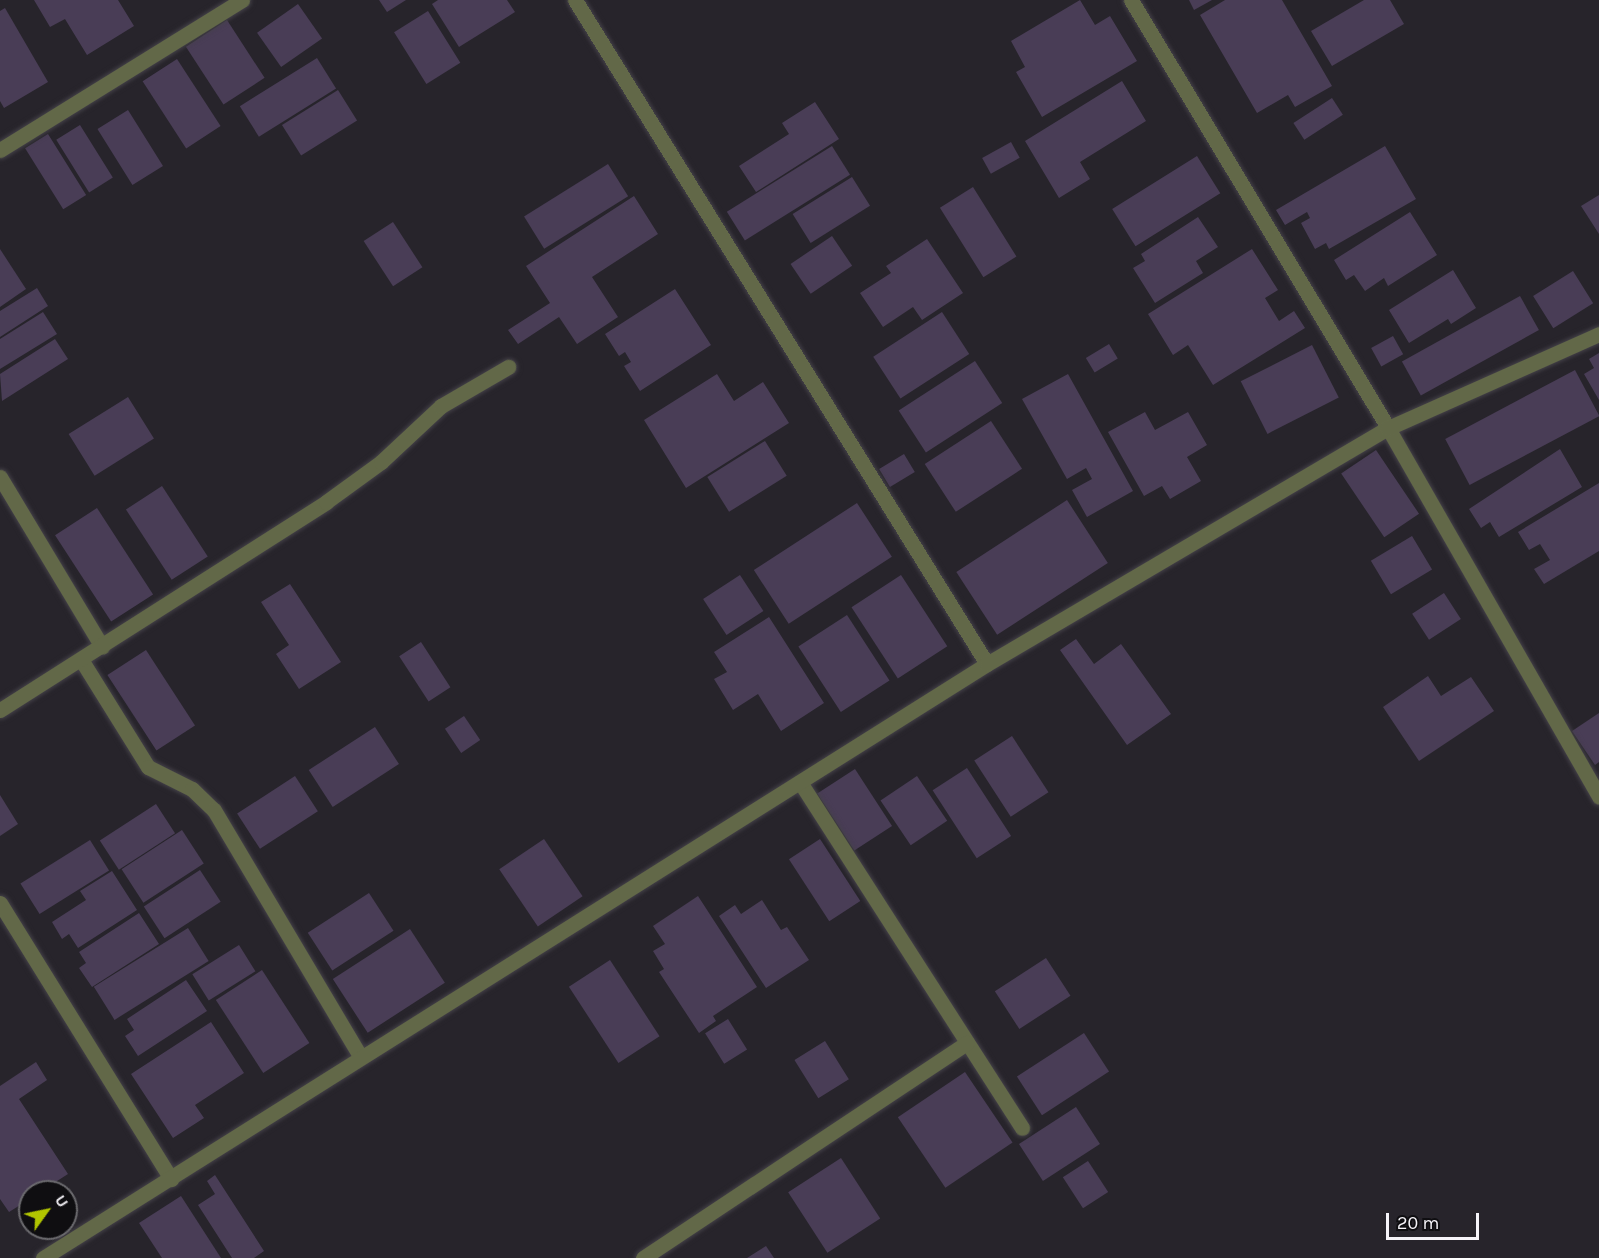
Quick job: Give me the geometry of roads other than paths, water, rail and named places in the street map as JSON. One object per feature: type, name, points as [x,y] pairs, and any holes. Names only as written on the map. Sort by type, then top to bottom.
[{"type":"street","points":[[0,150],[242,0]]},
{"type":"street","points":[[574,0],[987,664]]},
{"type":"street","points":[[1131,0],[1388,428],[1599,797]]},
{"type":"street","points":[[43,1258],[171,1179],[360,1056],[987,664],[1388,428],[1599,334]]},
{"type":"street","points":[[0,710],[82,661],[326,502],[381,462],[441,406],[508,367]]},
{"type":"street","points":[[0,477],[102,647]]},
{"type":"street","points":[[82,661],[148,767],[192,789],[214,810],[360,1056]]},
{"type":"street","points":[[800,783],[1022,1128]]},
{"type":"street","points":[[0,903],[171,1179]]},
{"type":"street","points":[[643,1258],[967,1043]]}]
